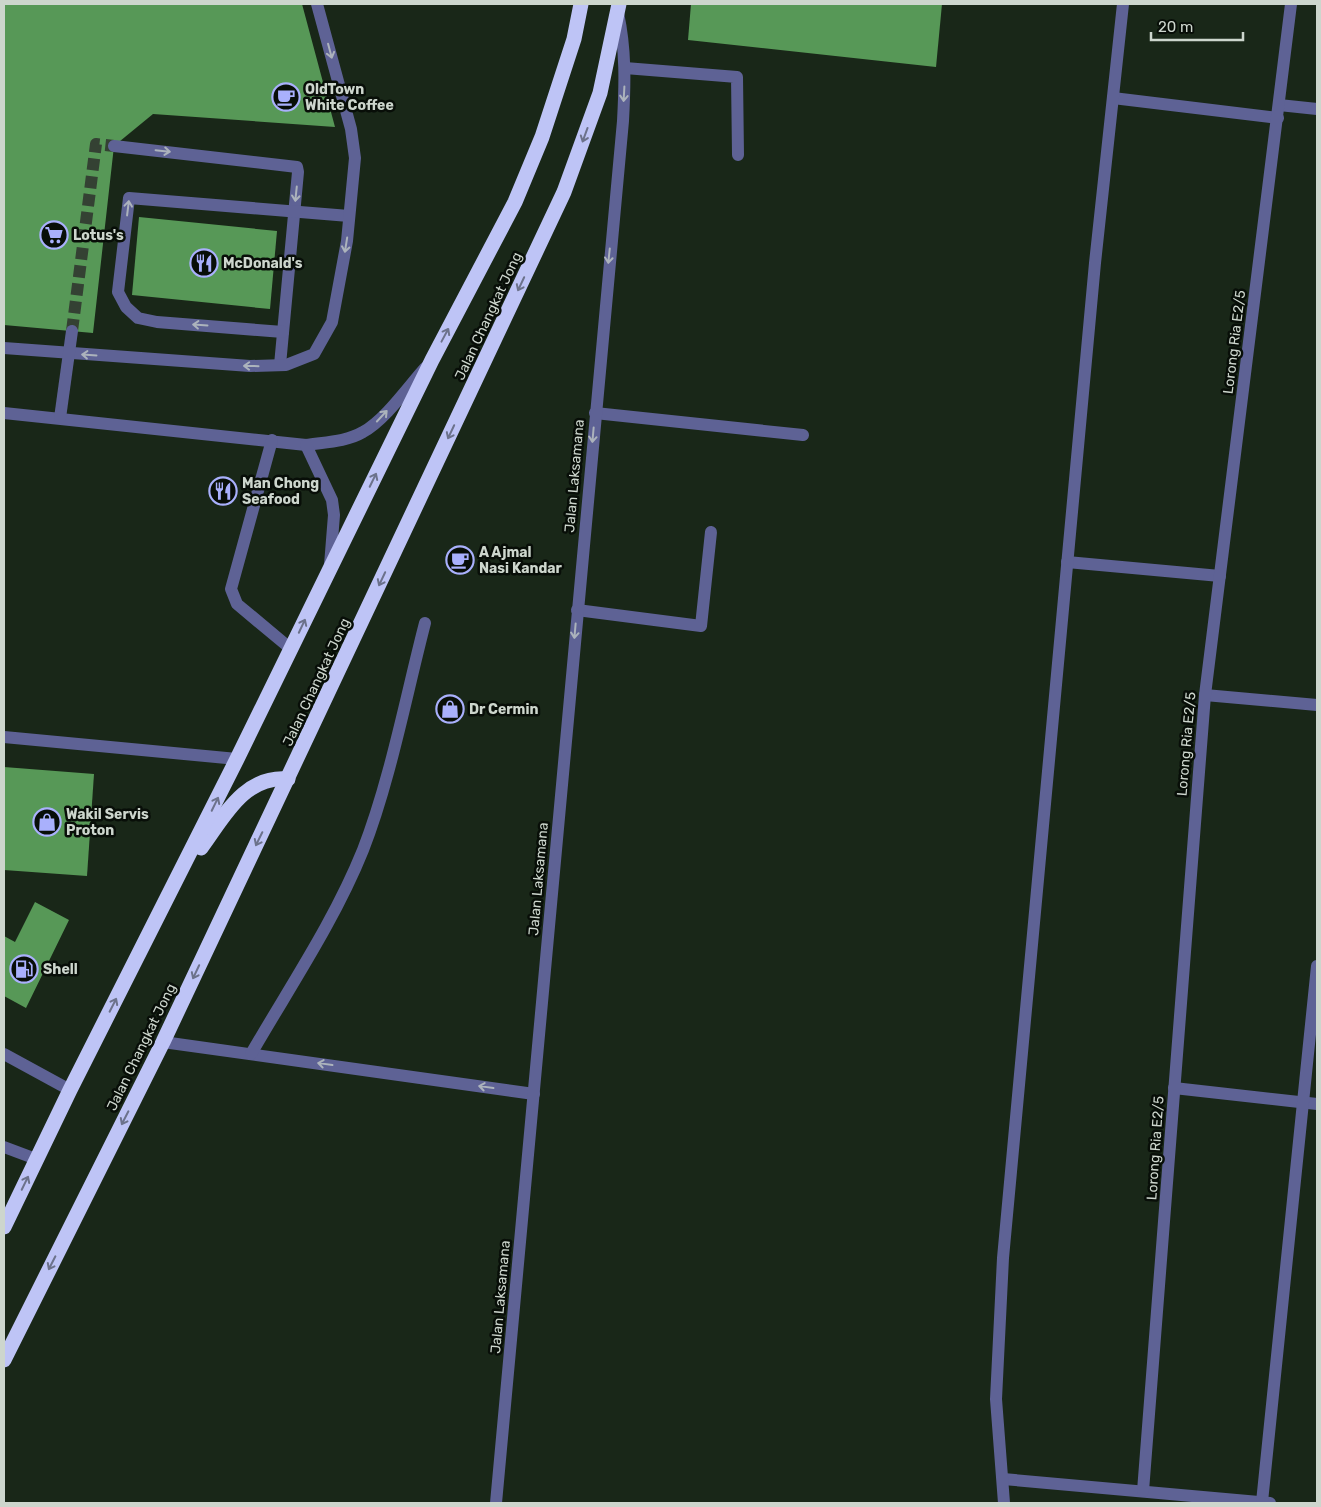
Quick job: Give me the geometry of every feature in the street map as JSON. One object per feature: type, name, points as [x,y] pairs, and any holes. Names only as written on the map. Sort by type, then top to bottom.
[{"type":"highway","name":"Jalan Changkat Jong","points":[[4,1227],[70,1090],[178,879],[432,360],[515,202],[542,137],[574,39],[581,4]]},
{"type":"highway","name":"Jalan Changkat Jong","points":[[4,1360],[163,1042],[564,192],[600,93],[618,7]]},
{"type":"highway","points":[[178,879],[234,803],[247,790],[261,781],[273,778],[288,779]]},
{"type":"street","points":[[4,348],[250,366],[286,365],[314,354],[332,322],[347,241],[355,158],[351,130],[317,4]]},
{"type":"street","points":[[1004,1503],[996,1399],[1003,1258],[1067,562],[1123,4]]},
{"type":"street","name":"Lorong Ria E2/5","points":[[1143,1491],[1205,695],[1290,4]]},
{"type":"street","name":"Jalan Laksamana","points":[[496,1503],[623,121],[626,68],[618,7]]},
{"type":"street","points":[[626,68],[737,76],[738,155]]},
{"type":"street","points":[[1113,98],[1278,111],[1317,109]]},
{"type":"street","points":[[114,146],[292,164],[297,167],[280,365]]},
{"type":"street","points":[[283,332],[157,322],[138,318],[126,307],[118,292],[130,198],[294,213],[349,216]]},
{"type":"street","points":[[60,418],[72,331]]},
{"type":"street","points":[[4,413],[306,445],[346,439],[363,432],[378,420],[432,360]]},
{"type":"street","points":[[595,413],[803,435]]},
{"type":"street","points":[[272,440],[230,589],[237,604],[291,649]]},
{"type":"street","points":[[306,445],[332,500],[334,515],[329,568]]},
{"type":"street","points":[[577,610],[701,626],[711,532]]},
{"type":"street","points":[[1067,562],[1220,576]]},
{"type":"street","points":[[251,1054],[337,904],[362,850],[380,798],[425,623]]},
{"type":"street","points":[[1205,695],[1317,705]]},
{"type":"street","points":[[4,737],[237,759]]},
{"type":"street","points":[[1003,1479],[1266,1503],[1317,966]]},
{"type":"street","points":[[163,1042],[534,1094]]},
{"type":"street","points":[[4,1054],[70,1090]]},
{"type":"street","points":[[1174,1088],[1317,1104]]},
{"type":"street","points":[[4,1147],[36,1159]]},
{"type":"building","name":"Lotus's","points":[[4,4],[302,4],[335,127],[153,114],[114,146],[93,333],[4,325]]},
{"type":"building","points":[[691,4],[942,4],[936,67],[688,40]]},
{"type":"building","name":"McDonald's","points":[[139,217],[277,231],[270,309],[132,295]]},
{"type":"building","name":"Wakil Servis Proton","points":[[4,767],[94,774],[87,876],[4,870]]},
{"type":"building","name":"Shell","points":[[35,902],[69,920],[26,1008],[4,996],[4,936],[15,942]]},
{"type":"tunnel","points":[[72,331],[96,144],[114,146]]},
{"type":"place","name":"OldTown White Coffee","points":[[286,97]]},
{"type":"place","name":"Lotus's","points":[[54,235]]},
{"type":"place","name":"McDonald's","points":[[204,263]]},
{"type":"place","name":"Man Chong Seafood","points":[[223,491]]},
{"type":"place","name":"A Ajmal Nasi Kandar","points":[[460,560]]},
{"type":"place","name":"Dr Cermin","points":[[450,709]]},
{"type":"place","name":"Wakil Servis Proton","points":[[47,822]]},
{"type":"place","name":"Shell","points":[[24,969]]}]
